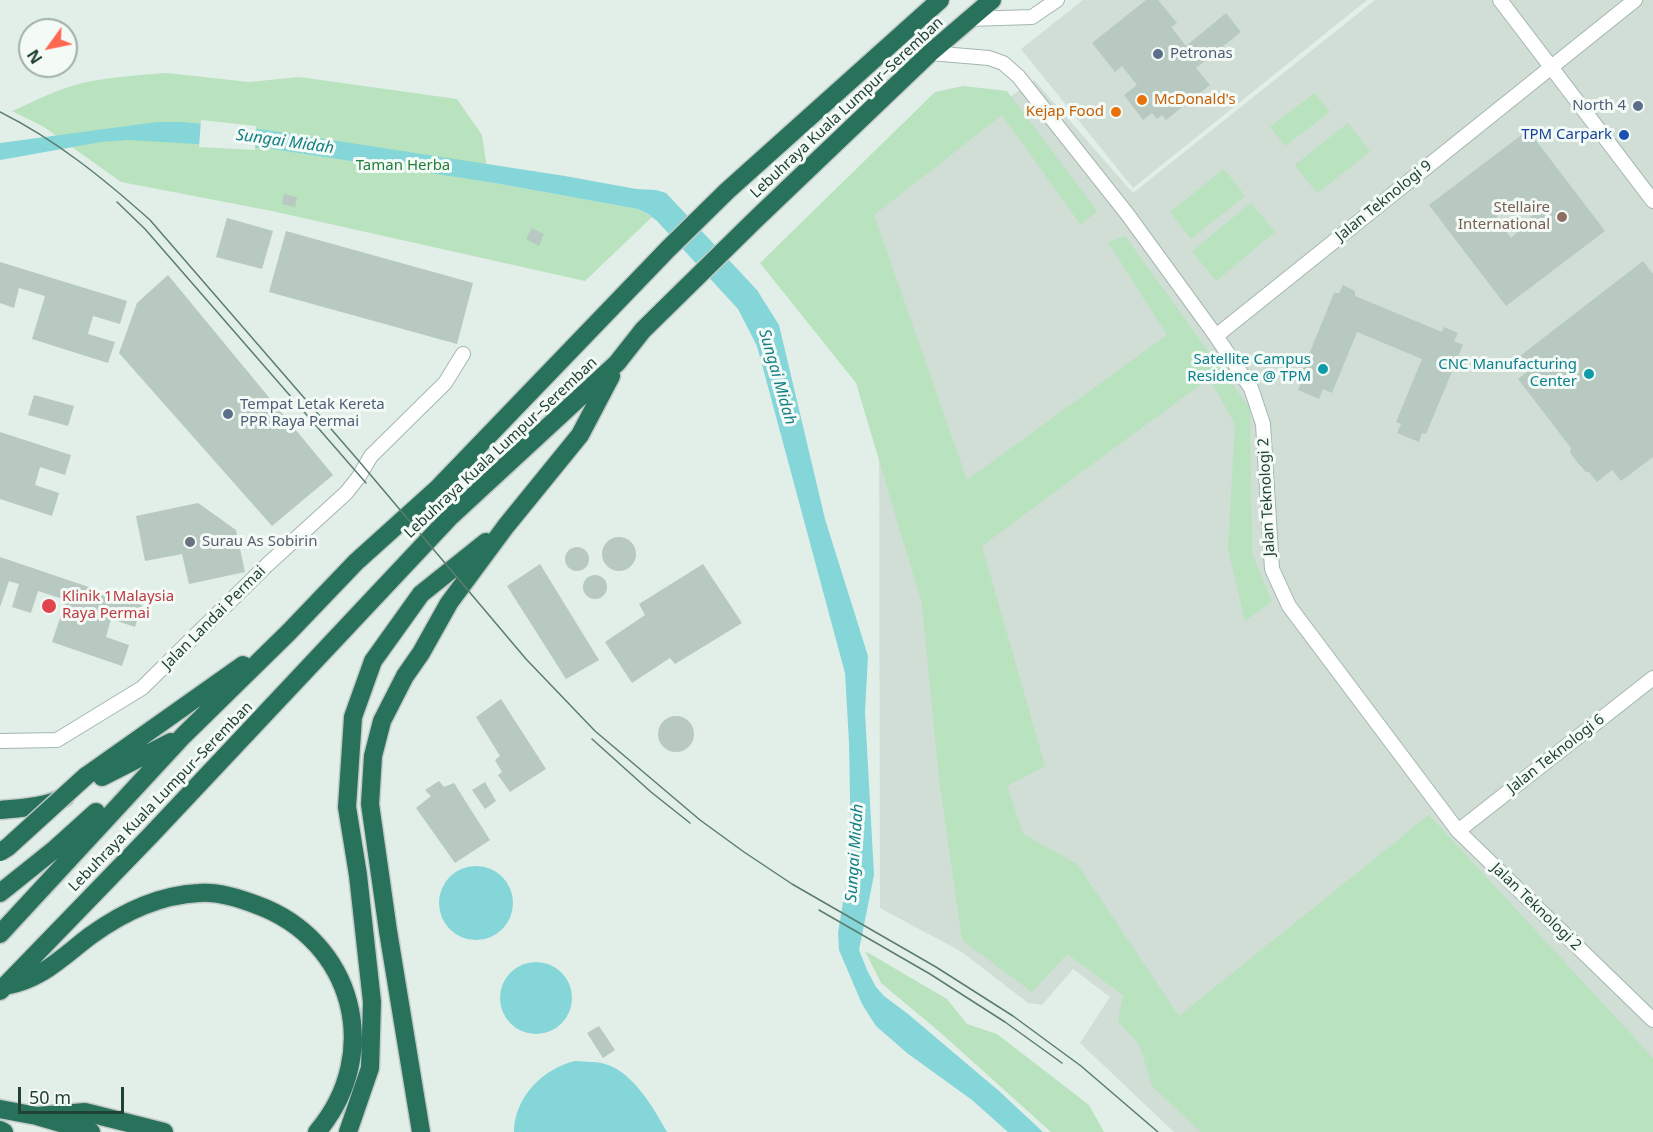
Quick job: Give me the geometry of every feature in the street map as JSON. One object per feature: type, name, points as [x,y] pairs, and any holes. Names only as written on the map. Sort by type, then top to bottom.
[{"type":"highway","name":"Lebuhraya Kuala Lumpur–Seremban","points":[[0,934],[183,736],[289,632],[356,562],[437,489],[636,281],[727,191],[939,0]]},
{"type":"highway","name":"Lebuhraya Kuala Lumpur–Seremban","points":[[2,988],[151,836],[449,518],[617,363],[663,309],[930,53],[992,0]]},
{"type":"highway","points":[[421,1132],[370,804],[373,756],[382,721],[405,676],[449,603],[506,526],[580,435],[617,363]]},
{"type":"highway","points":[[348,1132],[370,1068],[372,1002],[348,807],[353,717],[373,661],[421,594],[506,526]]},
{"type":"highway","points":[[0,852],[86,776],[289,632]]},
{"type":"highway","points":[[0,810],[56,801],[183,736]]},
{"type":"highway","points":[[0,894],[64,842],[100,808],[131,791]]},
{"type":"highway","points":[[2,988],[30,980],[117,918],[139,906],[161,899],[202,892],[235,898],[266,908],[301,930],[319,948],[343,987],[350,1007],[354,1027],[354,1048],[350,1072],[344,1091],[317,1132]]},
{"type":"highway","points":[[0,1109],[37,1116],[91,1132]]},
{"type":"highway","points":[[37,1116],[85,1112],[164,1132]]},
{"type":"highway","points":[[0,1130],[4,1132]]},
{"type":"street","points":[[969,19],[1032,17],[1057,0]]},
{"type":"street","points":[[1500,0],[1653,201]]},
{"type":"street","name":"Jalan Teknologi 9","points":[[1216,336],[1635,0]]},
{"type":"street","name":"Jalan Teknologi 2","points":[[930,53],[988,58],[1003,63],[1018,76],[1128,215],[1251,388],[1263,424],[1272,569],[1288,606],[1458,831],[1653,1020]]},
{"type":"street","name":"Jalan Landai Permai","points":[[0,741],[57,740],[142,688],[267,565],[346,493],[371,456],[446,383],[463,354]]},
{"type":"street","name":"Jalan Teknologi 6","points":[[1458,831],[1653,678]]},
{"type":"shaded area","points":[[1083,0],[1367,0],[1133,188],[1021,49]]},
{"type":"shaded area","points":[[1375,0],[1653,0],[1653,1132],[1174,1132],[1080,1043],[1110,997],[1073,969],[1042,1005],[1028,1003],[962,952],[880,908],[879,363],[839,233],[996,107],[1034,80],[1133,193]]},
{"type":"green space","name":"Taman Herba","points":[[167,73],[249,82],[299,77],[457,99],[482,135],[489,182],[638,209],[652,217],[585,281],[272,211],[121,182],[44,127],[12,111],[82,83]]},
{"type":"green space","points":[[963,86],[1007,91],[1097,211],[1081,225],[1002,115],[874,215],[967,480],[1167,335],[1108,242],[1125,236],[1250,409],[1252,553],[1272,602],[1245,621],[1228,549],[1235,424],[1209,378],[982,546],[1045,766],[1007,786],[1023,834],[1077,864],[1179,1016],[1429,815],[1653,1058],[1653,1132],[1201,1132],[1152,1086],[1140,1046],[1118,1021],[1123,995],[1067,954],[1032,992],[962,940],[939,778],[922,604],[856,383],[760,263],[935,92]]},
{"type":"green space","points":[[1315,93],[1330,112],[1285,146],[1270,127]]},
{"type":"green space","points":[[1348,123],[1370,152],[1317,193],[1295,165]]},
{"type":"green space","points":[[1224,169],[1245,196],[1191,239],[1170,212]]},
{"type":"green space","points":[[1251,203],[1275,232],[1216,281],[1192,251]]},
{"type":"green space","points":[[865,951],[947,999],[967,1024],[997,1034],[1089,1105],[1104,1132],[1051,1132],[942,1034],[881,983]]},
{"type":"water","name":"Sungai Midah","points":[[157,122],[182,122],[266,130],[636,189],[656,190],[666,193],[757,290],[779,325],[825,519],[868,656],[865,712],[874,875],[859,950],[876,987],[884,996],[999,1091],[1043,1132],[1008,1132],[972,1100],[907,1053],[876,1026],[862,1004],[839,950],[838,933],[851,853],[845,673],[757,346],[738,309],[657,221],[638,209],[489,182],[266,148],[128,140],[101,142],[0,160],[0,143]]},
{"type":"water","points":[[476,866],[490,869],[502,877],[510,889],[513,903],[510,917],[502,929],[490,937],[476,940],[462,937],[450,929],[442,917],[439,903],[442,889],[450,877],[462,869]]},
{"type":"water","points":[[536,962],[556,968],[566,978],[572,998],[566,1018],[556,1028],[536,1034],[516,1028],[506,1018],[500,998],[506,978],[516,968]]},
{"type":"water","points":[[575,1061],[604,1064],[626,1076],[642,1093],[667,1132],[514,1132],[519,1107],[533,1086],[552,1070]]},
{"type":"pier","points":[[201,120],[256,126],[255,150],[199,147]]},
{"type":"building","points":[[1146,0],[1158,0],[1177,23],[1171,27],[1186,46],[1226,13],[1241,32],[1196,68],[1210,85],[1166,120],[1162,115],[1157,119],[1152,113],[1143,120],[1124,95],[1137,85],[1122,66],[1115,72],[1092,43]]},
{"type":"building","name":"Stellaire International","points":[[1528,130],[1605,231],[1506,306],[1429,205]],"holes":[[[1518,196],[1533,215],[1520,225],[1522,228],[1511,238],[1497,219],[1498,211]]]},
{"type":"building","points":[[284,194],[297,197],[295,207],[282,204]]},
{"type":"building","points":[[227,218],[273,231],[262,269],[216,257]]},
{"type":"building","points":[[532,228],[544,234],[539,246],[526,239]]},
{"type":"building","points":[[286,231],[473,283],[457,344],[269,292]]},
{"type":"building","name":"CNC Manufacturing Center","points":[[1643,261],[1653,274],[1653,457],[1621,481],[1612,470],[1597,482],[1577,462],[1570,452],[1571,448],[1518,379],[1531,369],[1520,356]]},
{"type":"building","points":[[0,262],[127,301],[120,324],[93,316],[88,334],[115,342],[108,363],[32,339],[45,296],[19,288],[14,308],[0,303]]},
{"type":"building","name":"Tempat Letak Kereta PPR Raya Permai","points":[[168,275],[333,475],[272,526],[119,353],[137,303]]},
{"type":"building","name":"Satellite Campus Residence @ TPM","points":[[1343,285],[1355,291],[1355,296],[1442,332],[1444,327],[1458,333],[1454,341],[1463,345],[1426,434],[1422,433],[1419,442],[1397,433],[1401,424],[1396,422],[1422,359],[1357,332],[1332,393],[1323,389],[1319,399],[1298,390],[1302,380],[1299,379],[1334,293],[1339,293]]},
{"type":"building","points":[[34,395],[74,406],[68,426],[28,415]]},
{"type":"building","points":[[0,432],[71,455],[65,475],[40,467],[35,485],[59,493],[52,516],[0,499]]},
{"type":"building","name":"Surau As Sobirin","points":[[198,503],[236,530],[245,572],[189,584],[182,554],[145,561],[136,516]]},
{"type":"building","points":[[619,537],[631,542],[636,554],[631,566],[619,571],[607,566],[602,554],[607,542]]},
{"type":"building","points":[[577,547],[586,550],[589,559],[586,568],[577,571],[568,568],[565,559],[568,550]]},
{"type":"building","points":[[0,557],[142,605],[135,627],[111,619],[106,637],[129,645],[122,666],[52,642],[66,600],[38,591],[31,613],[12,607],[19,584],[9,581],[0,607]]},
{"type":"building","points":[[540,564],[599,660],[566,679],[507,586]]},
{"type":"building","points":[[703,564],[742,623],[675,664],[670,658],[632,683],[605,642],[645,615],[639,604]]},
{"type":"building","points":[[595,575],[603,579],[607,587],[603,595],[595,599],[587,595],[583,587],[587,579]]},
{"type":"building","points":[[501,699],[546,769],[510,792],[498,775],[502,772],[495,760],[500,756],[476,717]]},
{"type":"building","points":[[676,716],[689,721],[694,734],[689,747],[676,752],[663,747],[658,734],[663,721]]},
{"type":"building","points":[[439,781],[444,787],[454,783],[490,840],[455,863],[416,808],[431,796],[425,790]]},
{"type":"building","points":[[485,782],[496,801],[485,809],[472,790]]},
{"type":"building","points":[[599,1026],[615,1050],[603,1058],[587,1033]]},
{"type":"tram line","points":[[0,112],[21,123],[78,161],[150,220],[358,460],[526,659],[595,731],[700,820],[744,852],[792,884],[936,967],[1013,1016],[1081,1066],[1158,1132]]},
{"type":"tram line","points":[[117,202],[145,229],[366,483]]},
{"type":"tram line","points":[[592,739],[651,792],[690,823]]},
{"type":"tram line","points":[[819,910],[930,974],[1005,1022],[1062,1063]]},
{"type":"place","name":"Petronas","points":[[1158,54]]},
{"type":"place","name":"McDonald's","points":[[1142,100]]},
{"type":"place","name":"North 4","points":[[1638,106]]},
{"type":"place","name":"Kejap Food","points":[[1116,112]]},
{"type":"place","name":"TPM Carpark","points":[[1624,135]]},
{"type":"place","name":"Stellaire International","points":[[1562,217]]},
{"type":"place","name":"Satellite Campus Residence @ TPM","points":[[1323,369]]},
{"type":"place","name":"CNC Manufacturing Center","points":[[1589,374]]},
{"type":"place","name":"Tempat Letak Kereta PPR Raya Permai","points":[[228,414]]},
{"type":"place","name":"Surau As Sobirin","points":[[190,542]]},
{"type":"place","name":"Klinik 1Malaysia Raya Permai","points":[[49,606]]}]
